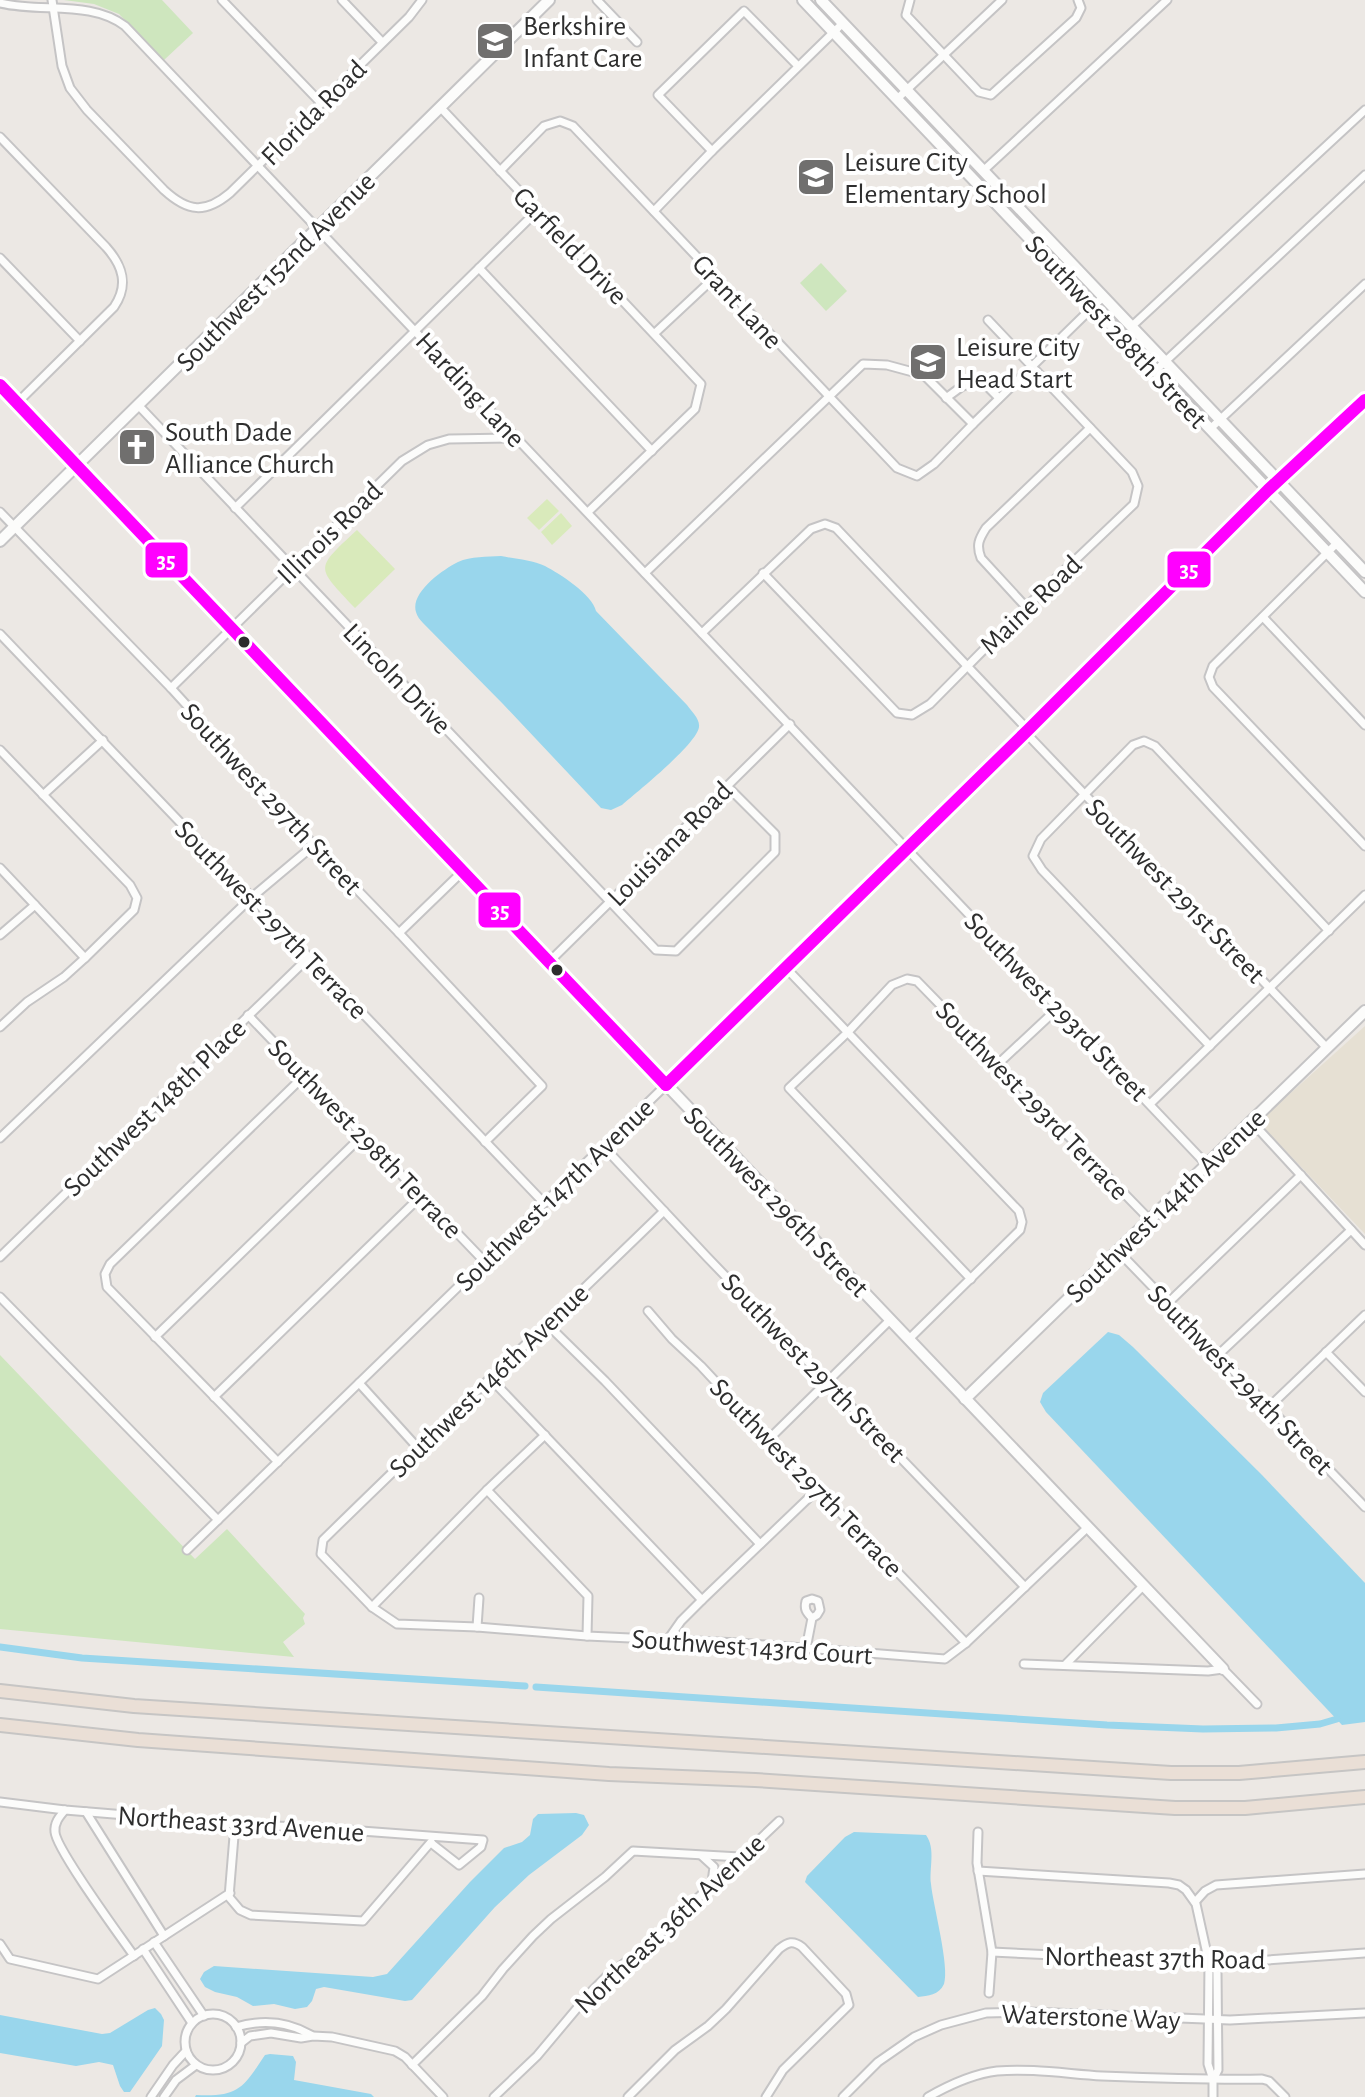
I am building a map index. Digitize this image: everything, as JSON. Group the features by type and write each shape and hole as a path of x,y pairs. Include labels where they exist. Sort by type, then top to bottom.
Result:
{"highway":[{"path":"0,1691 134,1706 1171,1773 1253,1772 1365,1762"},
{"path":"0,1725 138,1740 609,1774 755,1780 1175,1808 1245,1808 1365,1797"}],"street":[{"path":"222,0 321,103"},
{"path":"342,0 382,42"},
{"name":"Florida Road","path":"52,3 62,66 73,93 164,190 193,208 207,207 220,201 413,13 422,0"},
{"name":"Southwest 152nd Avenue","path":"0,541 549,0"},
{"path":"597,0 637,42"},
{"name":"Southwest 288th Street","path":"803,0 1365,592"},
{"name":"Southwest 288th Street","path":"821,0 1365,572"},
{"path":"910,0 906,15 979,92 991,95 1076,18 1081,8 1078,0"},
{"path":"897,99 1002,0"},
{"path":"983,171 1167,0"},
{"name":"Harding Lane","path":"0,3 15,6 52,3 98,11 118,20 906,848"},
{"path":"712,151 658,95 744,11 798,66"},
{"path":"654,211 843,23"},
{"name":"Garfield Drive","path":"440,107 701,384 695,409 652,451"},
{"path":"1131,327 1365,110"},
{"name":"Grant Lane","path":"500,171 544,126 560,121 573,126 905,473 917,476 934,464 973,424"},
{"path":"0,137 106,247 122,271 123,286 110,312 17,403"},
{"path":"1155,371 1365,175"},
{"path":"235,508 538,210"},
{"path":"0,258 80,341"},
{"path":"479,268 652,451 588,512"},
{"path":"655,333 715,277"},
{"path":"1210,429 1365,284"},
{"path":"645,573 863,364 887,365 924,375 973,424 1103,297"},
{"path":"988,320 1090,428 986,528 979,539 977,548 981,558 1026,607"},
{"path":"946,398 980,379 999,398"},
{"name":"Southwest 296th Street","path":"0,385 1223,1669"},
{"name":"Southwest 147th Avenue","path":"187,1550 666,1085 1268,490 1365,400"},
{"name":"Lincoln Drive","path":"139,406 656,950 676,951 775,852 775,834 727,786"},
{"name":"Maine Road","path":"763,573 897,713 912,715 930,704 1134,504 1138,486 1132,472 1090,428"},
{"name":"Illinois Road","path":"171,688 402,461 428,445 449,439 517,438"},
{"name":"Southwest 297th Street","path":"0,512 171,688 314,845 542,1086 485,1142"},
{"path":"702,633 811,529 825,524 836,528 1027,731"},
{"path":"1337,543 1213,666 1209,677 1213,687 1365,846"},
{"path":"1263,617 1365,725"},
{"name":"Southwest 297th Terrace","path":"0,634 544,1203"},
{"name":"Louisiana Road","path":"549,962 790,724"},
{"name":"Southwest 291st Street","path":"1027,731 1327,1048"},
{"path":"43,795 103,740"},
{"path":"1210,1046 1042,870 1033,856 1041,839 1133,745 1144,741 1155,746 1329,931"},
{"path":"0,750 135,892 137,902 134,910 85,958 0,1027"},
{"path":"0,1138 251,898 314,845"},
{"name":"Southwest 293rd Street","path":"906,848 1207,1165"},
{"path":"0,868 85,958"},
{"path":"399,933 462,872"},
{"path":"1150,1104 1365,895"},
{"path":"0,935 35,905"},
{"name":"Southwest 148th Place","path":"0,1257 309,957"},
{"path":"785,967 1019,1211 1022,1222 1020,1230 909,1339"},
{"name":"Southwest 293rd Terrace","path":"847,1033 892,985 907,979 917,981 1150,1220"},
{"path":"998,1064 1058,1008"},
{"name":"Southwest 144th Avenue","path":"965,1399 1365,1011"},
{"name":"Southwest 298th Terrace","path":"248,1015 484,1261"},
{"path":"847,1033 789,1088 971,1279"},
{"path":"278,1462 107,1287 105,1274 110,1264 305,1075"},
{"path":"1251,1121 1365,1245"},
{"path":"155,1337 363,1135"},
{"name":"Southwest 297th Street","path":"603,1146 1025,1587"},
{"path":"1168,1303 1301,1175"},
{"path":"214,1397 421,1196"},
{"name":"Southwest 146th Avenue","path":"321,1554 323,1540 664,1211"},
{"path":"1218,1355 1351,1230"},
{"name":"Southwest 294th Street","path":"1118,1251 1365,1507"},
{"path":"0,1297 218,1520"},
{"name":"Southwest 297th Terrace","path":"648,1311 966,1643"},
{"path":"1269,1407 1365,1315"},
{"path":"769,1439 890,1320"},
{"path":"547,1324 760,1544"},
{"path":"1326,1352 1365,1392"},
{"path":"491,1379 702,1600"},
{"path":"359,1383 417,1447"},
{"path":"372,1607 545,1435"},
{"path":"667,1641 681,1621 818,1489"},
{"path":"487,1490 588,1596 587,1636"},
{"name":"Southwest 143rd Court","path":"321,1554 372,1607 397,1624 739,1643 945,1659 966,1643 1087,1528"},
{"path":"1065,1665 1143,1586"},
{"path":"477,1627 479,1598"},
{"path":"806,1649 812,1618"},
{"path":"1024,1664 1223,1669 1257,1704"},
{"name":"Northeast 33rd Avenue","path":"0,1802 86,1812 321,1828 431,1840 483,1840 481,1847 459,1865 431,1840"},
{"path":"65,1810 54,1828 55,1836 134,1956"},
{"path":"86,1812 164,1936"},
{"name":"Northeast 36th Avenue","path":"494,2097 537,2056 578,2004 644,1949 779,1821"},
{"path":"235,1824 230,1895 240,1910 251,1915 363,1921 431,1840"},
{"path":"978,1832 978,1871 992,1952 989,1993"},
{"path":"412,2065 482,1996 533,1936 633,1851 740,1857"},
{"path":"700,1855 714,1867 710,1886"},
{"path":"978,1871 1169,1883 1186,1890 1195,1902 1209,1963 1208,2069 1213,2080 1213,2097"},
{"path":"1195,1902 1216,1885 1365,1874"},
{"path":"0,1944 10,1959 98,1979 230,1895"},
{"path":"154,1942 204,2016"},
{"path":"628,2097 675,2050 726,2009 779,1949 788,1942 795,1942 846,1994 849,2005 783,2070 766,2097"},
{"path":"143,1949 192,2023"},
{"name":"Northeast 37th Road","path":"992,1952 1209,1963 1365,1953"},
{"path":"1209,1963 1217,1971 1218,2070 1213,2080"},
{"name":"Waterstone Way","path":"843,2097 878,2062 914,2037 941,2025 986,2013 1207,2020 1285,2019 1365,2013"},
{"path":"241,2043 236,2027 229,2019 219,2015 204,2016 192,2023 186,2034 186,2051 196,2065 208,2070 226,2067 235,2060 241,2043 258,2033 301,2038 332,2037 395,2051 443,2097"},
{"path":"236,2027 274,2023 293,2026 313,2036"},
{"path":"151,2097 186,2051"},
{"path":"164,2097 171,2084 196,2065"},
{"path":"928,2097 954,2083 997,2071 1269,2081 1285,2097"}],"shaded area":[{"path":"1365,1026 1365,1234 1265,1126 1150,1220"}],"green space":[{"path":"64,0 162,0 193,33 164,60 119,14 94,4"},
{"path":"821,263 847,291 826,311 800,283"},
{"path":"547,499 559,511 539,530 527,518"},
{"path":"561,513 572,526 552,545 541,532"},
{"path":"357,530 395,569 355,608 333,584 325,568 333,553"},
{"path":"0,1355 195,1559 227,1529 305,1614 305,1624 283,1642 294,1657 0,1629"}],"water":[{"path":"501,556 540,564 575,585 697,718 699,727 688,745 622,805 611,810 601,808 417,615 415,605 422,590 444,571 468,559"},
{"path":"1108,1332 1119,1335 1133,1347 1365,1583 1365,1722 1342,1725 1046,1412 1040,1402 1043,1393"},
{"path":"538,1814 584,1815 589,1825 582,1835 529,1875 495,1907 412,2000 324,1987 316,1989 307,2007 253,2006 237,1997 205,1987 200,1979 204,1972 214,1966 373,1977 387,1974 504,1848 522,1842 530,1835 533,1819"},
{"path":"854,1832 926,1835 929,1840 931,1884 945,1964 944,1984 936,1993 918,1997 805,1882 807,1876 845,1837"},
{"path":"155,2008 164,2020 162,2046 130,2092 124,2092 120,2086 113,2065 99,2062 76,2066 0,2053 0,2015 102,2034 110,2033"},
{"path":"265,2055 293,2056 296,2062 294,2080 374,2097 195,2097 222,2094 238,2088"}],"waterway":[{"path":"0,1647 82,1658 525,1686"},
{"path":"536,1687 1203,1729 1276,1728 1320,1724 1337,1719"}],"transit line":[{"name":"35","path":"0,385 666,1085"},
{"name":"35","path":"666,1085 1268,490 1365,400"}],"place":[{"name":"Berkshire Infant Care","path":"495,41"},
{"name":"Leisure City Elementary School","path":"816,177"},
{"name":"Leisure City Head Start","path":"928,362"},
{"name":"South Dade Alliance Church","path":"137,447"}]}
